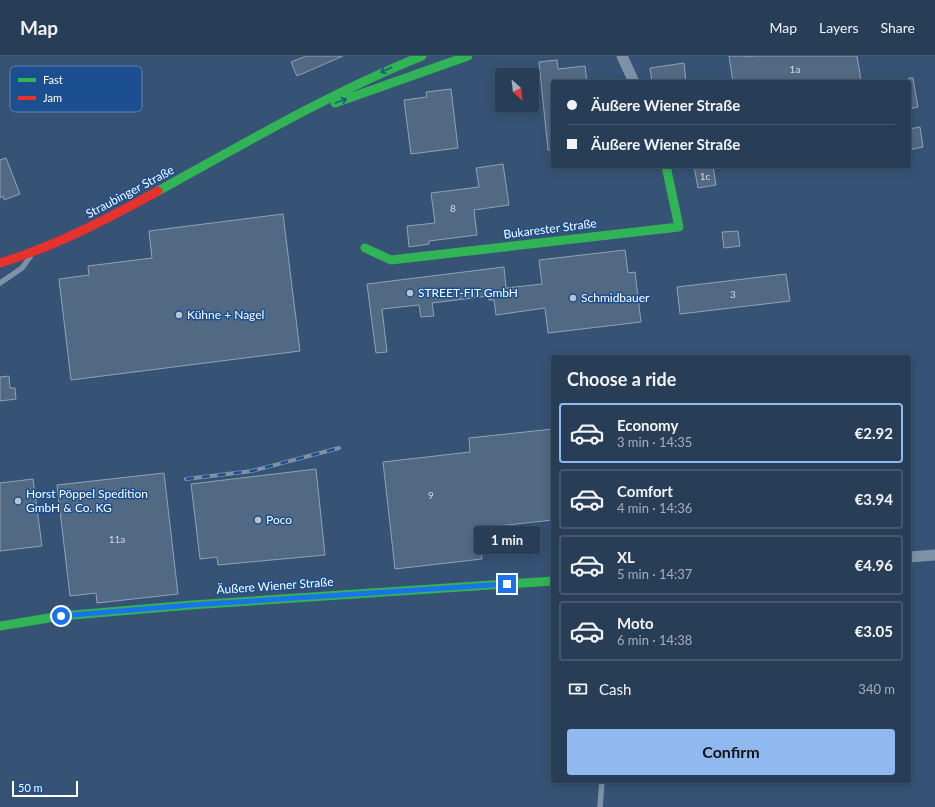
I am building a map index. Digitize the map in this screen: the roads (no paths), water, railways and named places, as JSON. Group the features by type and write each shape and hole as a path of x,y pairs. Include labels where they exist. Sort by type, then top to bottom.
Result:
{"street":[{"name":"Straubinger Straße","path":"0,263 31,253 78,232 135,204 266,131 353,85 422,56"},
{"name":"Straubinger Straße","path":"266,131 336,103 468,56"},
{"path":"622,56 633,80"},
{"name":"Bukarester Straße","path":"365,248 391,260 679,227 666,168"},
{"path":"911,558 935,555"},
{"name":"Äußere Wiener Straße","path":"0,626 61,616 183,606 551,581"}],"lane":[{"path":"0,283 22,268 31,253"},
{"path":"600,807 602,783"}],"railway":[{"path":"186,479 252,471 339,448"}],"place":[{"name":"STREET-FIT GmbH","path":"410,293"},
{"name":"Schmidbauer","path":"573,298"},
{"name":"Kühne + Nagel","path":"179,315"},
{"name":"Horst Pöppel Spedition GmbH & Co. KG","path":"18,501"},
{"name":"Poco","path":"258,520"}]}
